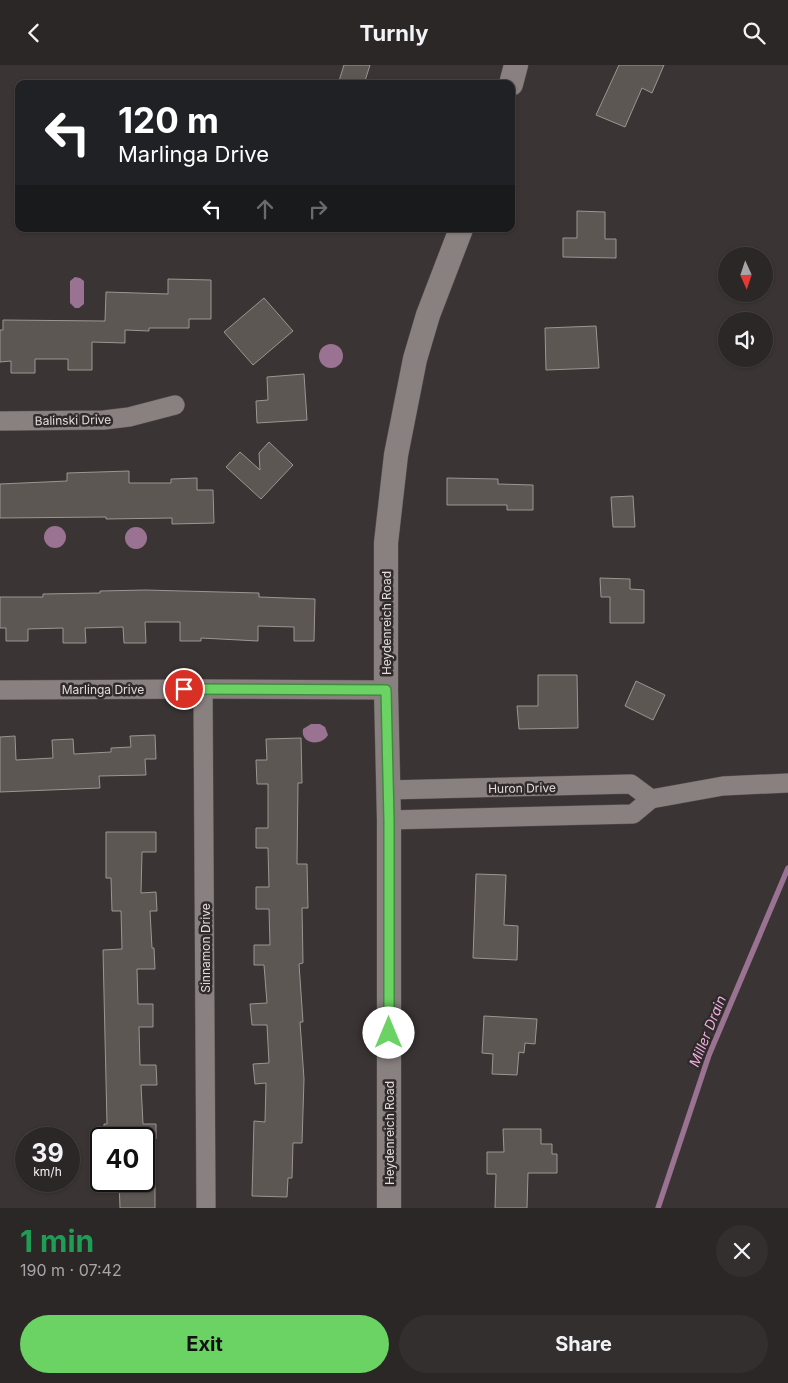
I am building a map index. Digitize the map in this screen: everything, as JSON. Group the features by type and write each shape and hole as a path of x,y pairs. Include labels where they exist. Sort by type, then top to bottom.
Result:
{"street":[{"path":"512,80 516,65"},
{"name":"Heydenreich Road","path":"389,1208 389,820 386,690 386,543 396,455 415,359 428,315 460,232"},
{"name":"Balinski Drive","path":"0,421 104,421 129,417 175,405"},
{"name":"Marlinga Drive","path":"0,689 386,690"},
{"name":"Sinnamon Drive","path":"203,689 206,1208"},
{"path":"389,820 633,814 651,799 723,786 788,783"},
{"name":"Huron Drive","path":"388,790 631,785 651,799"},
{"path":"559,787 560,816"}],"shaded area":[{"path":"75,277 84,281 84,304 79,308 75,308 70,303 70,281"},
{"path":"331,344 340,347 343,356 340,365 331,368 322,365 319,356 322,347"},
{"path":"55,526 63,529 66,537 63,545 55,548 47,545 44,537 47,529"},
{"path":"136,527 144,530 147,538 144,546 136,549 128,546 125,538 128,530"},
{"path":"311,724 320,724 325,727 328,735 325,739 312,742 305,738 303,729"}],"building":[{"path":"344,65 370,65 365,80 339,80"},
{"path":"619,65 664,65 652,93 642,88 625,127 596,115"},
{"path":"577,211 605,212 605,239 616,239 616,258 563,257 563,238 577,238"},
{"path":"168,279 211,280 211,319 189,319 189,328 149,328 149,331 125,330 125,343 92,342 92,370 68,370 68,359 35,359 35,373 11,373 11,361 0,362 0,330 3,330 3,320 105,321 106,292 168,294"},
{"path":"264,298 293,331 253,365 224,332"},
{"path":"596,326 599,368 546,370 545,328"},
{"path":"304,374 307,420 257,423 256,401 268,400 267,377"},
{"path":"269,442 293,465 261,499 226,467 240,452 260,470 259,453"},
{"path":"129,471 129,483 171,483 171,479 197,478 197,490 213,490 214,523 172,524 172,518 0,518 0,484 67,481 67,473"},
{"path":"447,478 498,479 498,484 533,485 533,510 507,510 507,505 447,505"},
{"path":"633,496 635,527 613,527 611,497"},
{"path":"600,578 630,579 630,589 644,590 644,623 610,623 610,597 601,597"},
{"path":"145,590 259,593 259,597 315,599 314,641 294,641 294,627 258,626 258,641 201,638 201,641 180,641 180,622 145,622 146,643 124,643 123,627 85,628 86,643 63,643 63,628 28,629 28,641 6,641 6,628 0,628 0,597 43,597 43,594"},
{"path":"538,675 577,675 578,728 519,729 517,706 538,706"},
{"path":"636,681 665,695 653,720 625,706"},
{"path":"155,735 156,759 145,759 146,775 99,776 100,788 0,792 0,737 15,736 16,760 53,758 52,740 73,739 74,754 111,752 111,748 131,747 130,736"},
{"path":"301,738 302,783 298,783 297,864 307,864 308,908 302,908 303,963 299,964 303,1022 300,1022 304,1079 302,1143 293,1143 292,1178 288,1178 287,1197 252,1196 254,1121 265,1122 266,1083 255,1084 253,1064 269,1063 267,1025 252,1025 250,1004 267,1003 264,965 254,965 254,945 270,945 269,909 256,909 256,887 269,887 268,848 256,848 256,828 268,828 268,784 257,784 256,760 267,760 266,739"},
{"path":"106,832 156,832 156,852 142,852 141,893 156,892 157,911 150,911 155,969 137,969 138,1004 153,1004 153,1027 139,1027 140,1065 156,1065 157,1085 141,1085 143,1124 156,1124 156,1139 155,1127 104,1127 104,1124 107,1124 103,950 122,949 121,911 112,911 111,878 106,878"},
{"path":"476,874 506,875 504,925 518,926 517,960 473,958"},
{"path":"484,1016 537,1019 535,1044 525,1043 524,1053 519,1052 517,1075 492,1074 493,1054 482,1053"},
{"path":"503,1129 541,1129 541,1144 552,1144 552,1154 557,1154 557,1173 528,1173 527,1208 495,1208 496,1174 487,1174 487,1152 504,1152"},
{"path":"119,1192 155,1192 155,1208 120,1208"}],"waterway":[{"name":"Miller Drain","path":"658,1208 709,1055 788,868"}],"route":[{"path":"184,689 386,690 389,820 389,1033"}]}
